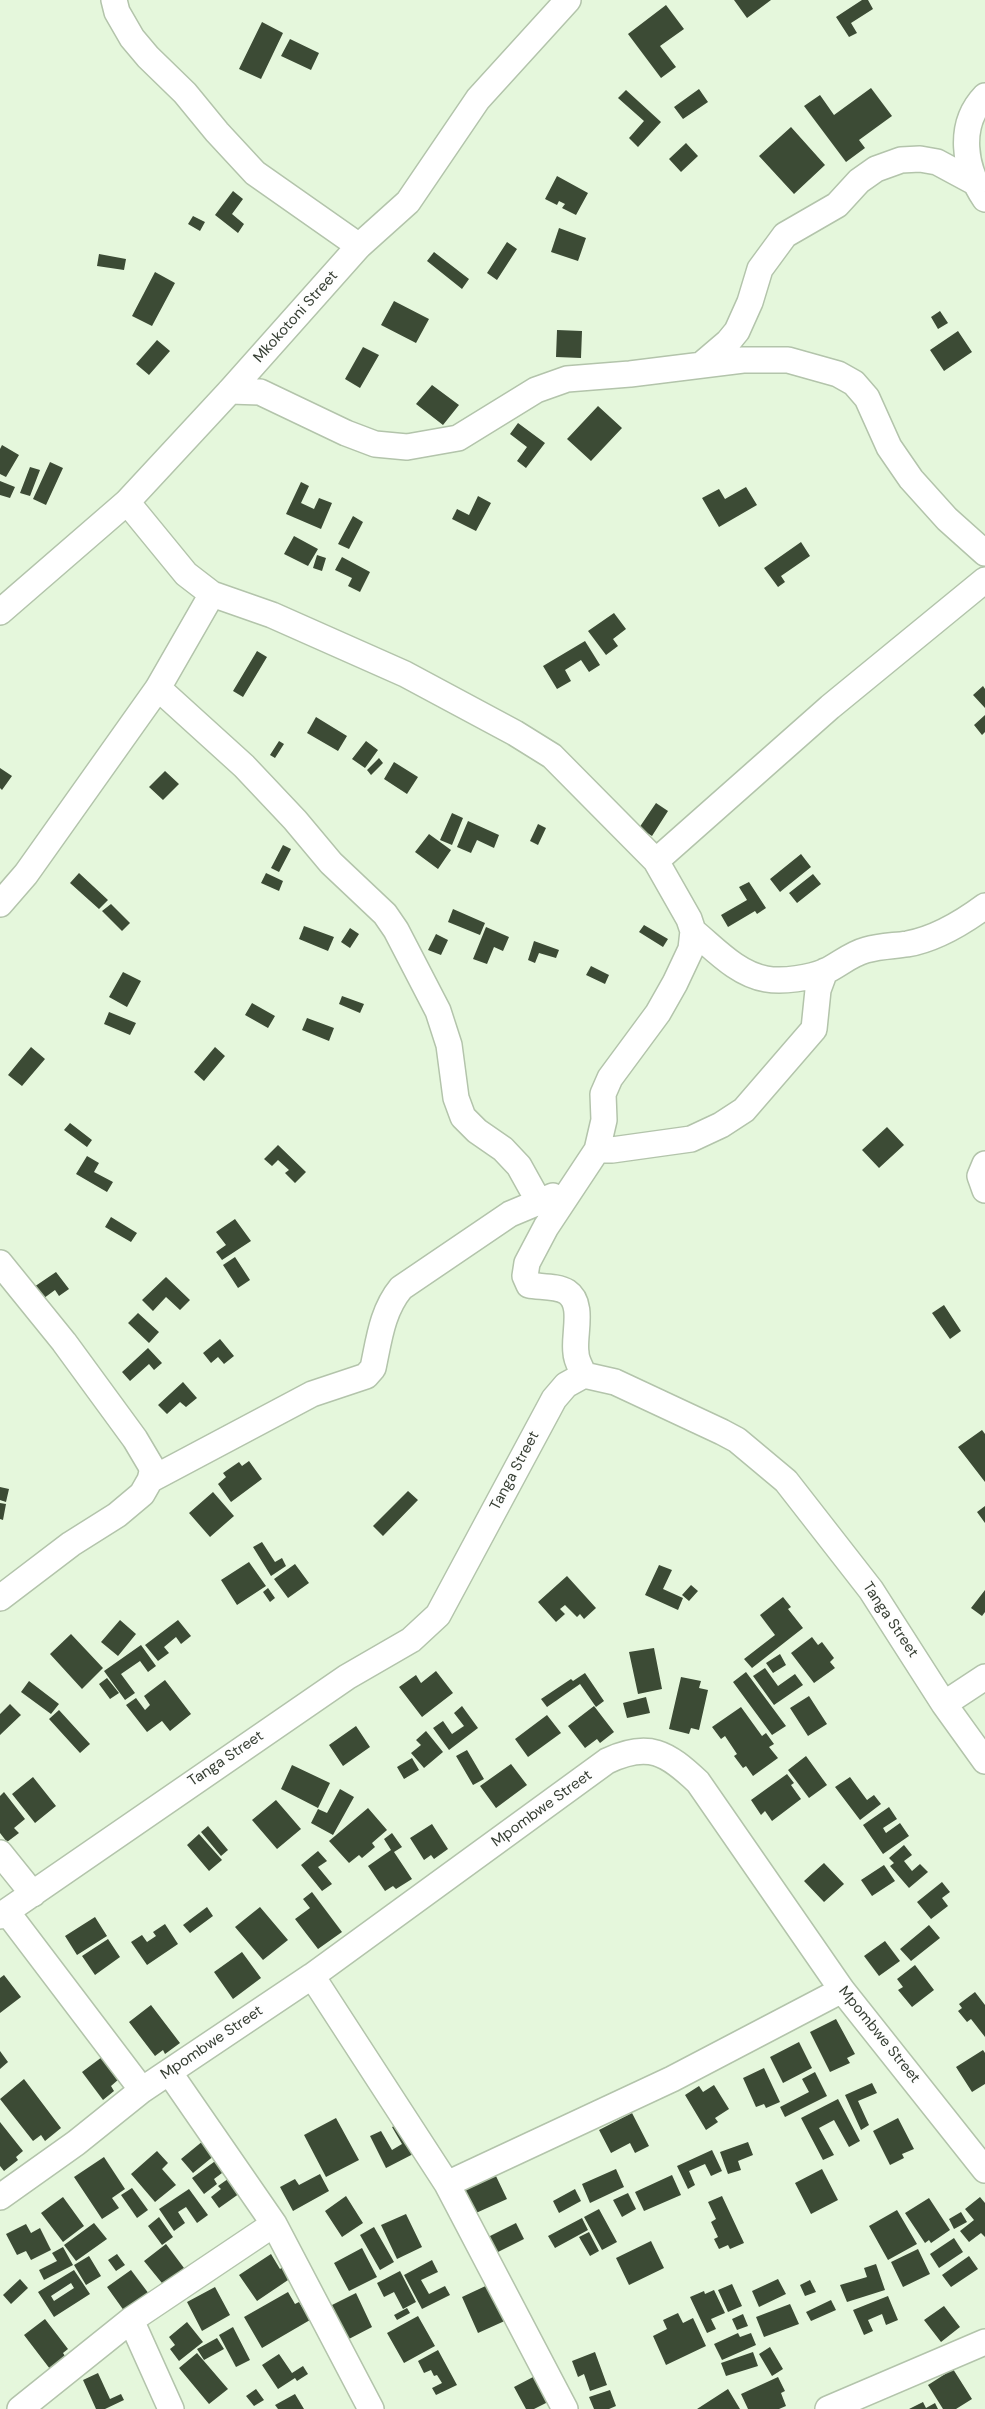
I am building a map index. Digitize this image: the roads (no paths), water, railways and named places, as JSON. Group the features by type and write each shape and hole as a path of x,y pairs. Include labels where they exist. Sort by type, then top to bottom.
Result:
{"street":[{"path":"114,0 117,12 132,38 186,92 217,132 255,173 359,246"},
{"name":"Mkokotoni Street","path":"0,612 127,502 230,391 359,246 408,202 478,99 568,0"},
{"path":"981,191 965,149 968,122 977,104 985,96"},
{"path":"701,365 728,342 737,331 750,302 760,269 785,235 837,205 859,181 876,169 901,160 920,159 937,162 981,191"},
{"path":"230,391 260,392 346,433 375,444 407,447 458,438 536,390 567,379 743,360 788,360 838,374 854,383 867,398 889,448 911,478 947,519 985,553"},
{"path":"127,502 186,574 212,594 272,615 404,674 515,733 552,756 656,861 689,919 693,931 691,949 675,983 658,1013 610,1078 604,1094 604,1120 597,1150 546,1227 527,1263 525,1276 528,1285 568,1292 574,1301 577,1322 576,1356 584,1375"},
{"path":"656,861 830,707 985,580"},
{"path":"0,904 26,874 158,688 212,594"},
{"path":"158,688 244,766 296,820 331,863 357,890 385,914 396,930 438,1011 449,1045 456,1098 463,1117 476,1131 503,1149 518,1166 539,1202"},
{"path":"693,931 736,966 759,977 782,980 825,971 845,958 864,950 884,945 908,944 938,935 985,906"},
{"path":"597,1150 612,1150 691,1139 721,1125 744,1110 814,1029 818,990 825,971"},
{"path":"985,1164 980,1176 985,1190"},
{"path":"150,1480 312,1394 370,1373 386,1310 401,1288 510,1214 574,1186"},
{"path":"0,1262 64,1342 135,1439 151,1466 150,1480 142,1494 117,1515 71,1544 26,1576 0,1598"},
{"name":"Tanga Street","path":"4,1914 331,1688 410,1640 438,1615 554,1399 566,1386 584,1375 615,1382 722,1432 737,1440 786,1482 871,1590 944,1704 985,1761"},
{"path":"944,1704 985,1677"},
{"name":"Mpombwe Street","path":"0,2197 76,2143 142,2090 312,1976 607,1761 627,1752 648,1751 673,1759 698,1782 842,1990 985,2170"},
{"path":"0,1853 33,1894"},
{"path":"4,1914 142,2090"},
{"path":"312,1976 447,2184 565,2409"},
{"path":"447,2184 672,2079 842,1990"},
{"path":"169,2072 274,2224 371,2409"},
{"path":"20,2409 131,2320 274,2224"},
{"path":"131,2320 171,2409"},
{"path":"828,2409 985,2342"}]}
